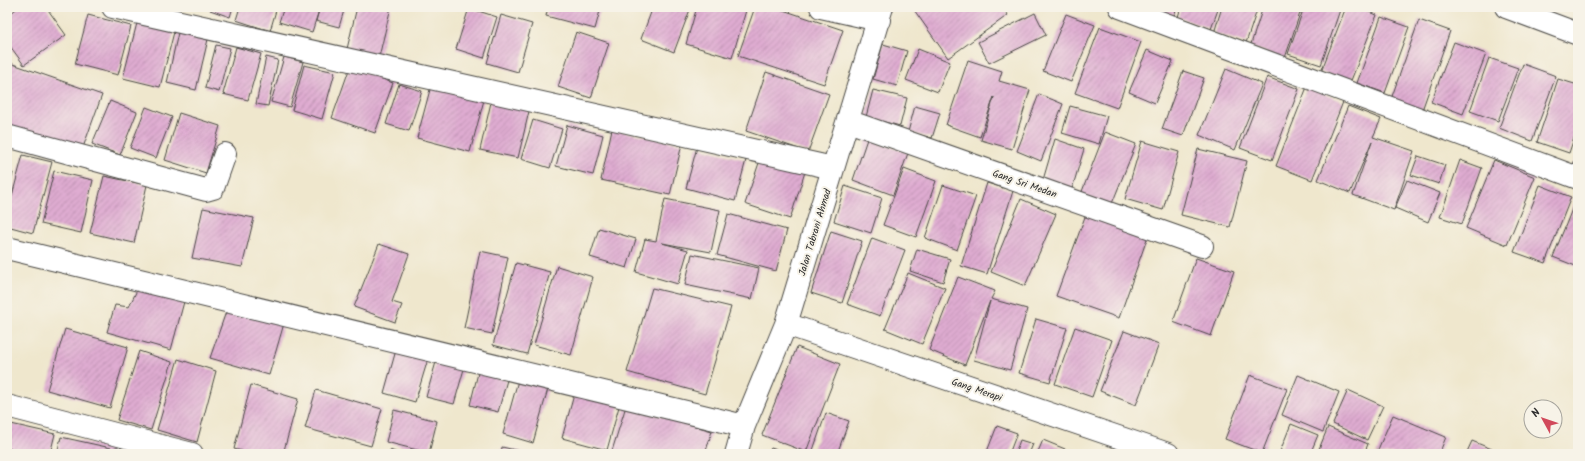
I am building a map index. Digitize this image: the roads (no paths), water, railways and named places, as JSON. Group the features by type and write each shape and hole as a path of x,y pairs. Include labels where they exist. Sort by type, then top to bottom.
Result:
{"street":[{"path":"113,7 834,168"},
{"path":"821,7 880,13"},
{"path":"1120,7 1578,178"},
{"path":"1506,7 1578,34"},
{"name":"Jalan Tabrani Ahmad","path":"736,454 744,426 786,324 880,13"},
{"name":"Gang Sri Medan","path":"848,121 1202,246"},
{"path":"7,136 206,190 212,188 225,154"},
{"path":"7,248 744,426"},
{"name":"Gang Merapi","path":"786,324 1168,454"},
{"path":"7,406 192,454"}]}
